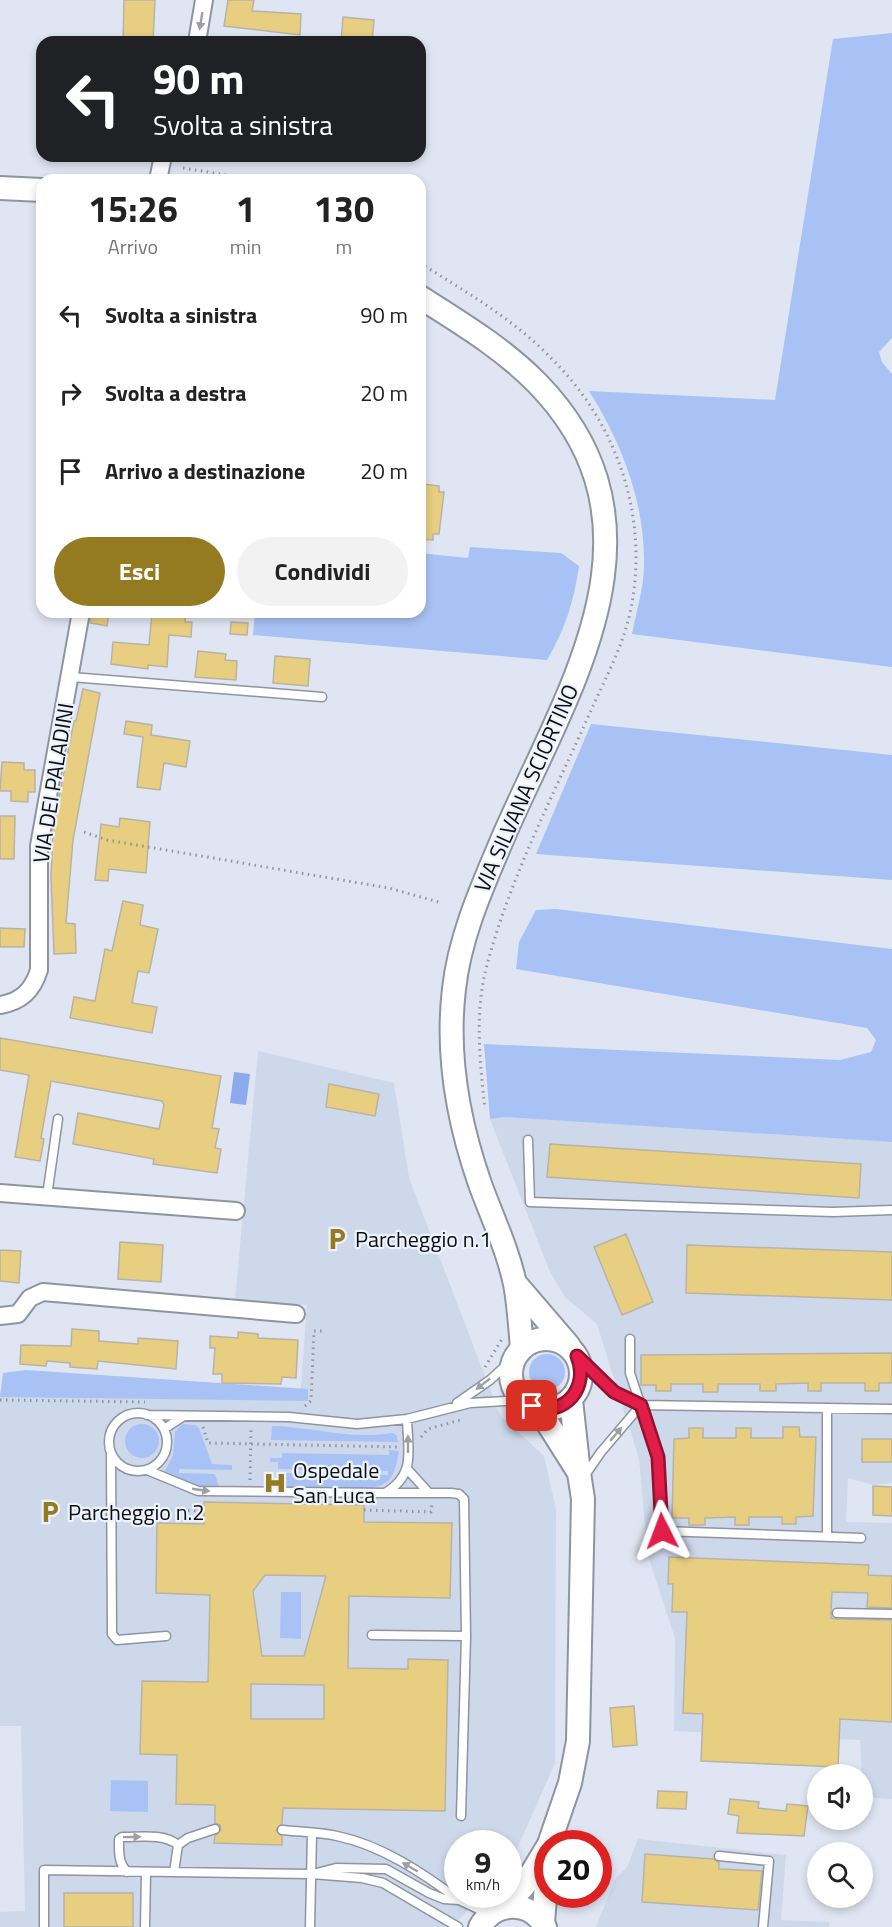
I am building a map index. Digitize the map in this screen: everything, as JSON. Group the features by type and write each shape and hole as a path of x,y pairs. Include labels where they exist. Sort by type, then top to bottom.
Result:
{"street":[{"path":"197,36 204,0"},
{"path":"0,188 36,190"},
{"name":"VIA SILVANA SCIORTINO","path":"426,301 502,352 539,385 553,401 570,424 590,465 604,524 605,570 595,623 580,668 474,907 454,984 451,1044 460,1114 477,1173 515,1283 518,1353"},
{"name":"VIA DEI PALADINI","path":"0,1005 16,1001 26,994 34,984 39,970 39,846 80,618"},
{"path":"0,1193 236,1211"},
{"path":"515,1283 574,1352 581,1379 571,1400 580,1477 579,1730 570,1784 554,1830"},
{"path":"0,1316 18,1314 30,1298 43,1292 296,1314"},
{"path":"574,1352 560,1341 546,1338 537,1340 518,1353 512,1380 530,1410 580,1477"},
{"path":"530,1410 551,1409 571,1400"},
{"path":"492,1916 524,1886 534,1869"},
{"path":"544,1925 545,1908"},
{"path":"492,1916 528,1910 544,1925"}],"lane":[{"path":"71,677 322,697"},
{"path":"47,1196 58,1119"},
{"path":"528,1140 530,1202 833,1212 892,1210"},
{"path":"630,1339 630,1373 658,1457 662,1531 861,1538"},
{"path":"574,1352 614,1392 641,1405 892,1409"},
{"path":"448,1407 471,1394 518,1353"},
{"path":"166,1636 117,1640 112,1634 113,1490 109,1439 114,1425 125,1416 147,1414 289,1417 341,1425 407,1419 448,1407 497,1399 530,1410"},
{"path":"580,1477 641,1405"},
{"path":"827,1408 827,1536"},
{"path":"147,1414 164,1429 166,1450 159,1462 147,1470"},
{"path":"164,1429 184,1416"},
{"path":"385,1493 401,1482 408,1470 407,1419"},
{"path":"111,1453 125,1468 147,1470 198,1491 428,1492 459,1494 464,1499 466,1636 461,1816"},
{"path":"113,1490 120,1473 125,1468"},
{"path":"408,1470 428,1492"},
{"path":"837,1613 892,1614"},
{"path":"372,1635 466,1636"},
{"path":"174,1872 178,1845 188,1838 215,1829"},
{"path":"282,1830 336,1836 380,1851 444,1888"},
{"path":"310,1927 312,1833"},
{"path":"127,1872 121,1865 119,1854 119,1839 122,1837 162,1837 171,1839 178,1845"},
{"path":"719,1856 769,1861 763,1927"},
{"path":"312,1874 336,1868 386,1869 444,1899"},
{"path":"44,1927 44,1870 312,1874 383,1883 458,1927"},
{"path":"145,1927 146,1872"},
{"path":"476,1908 492,1916"}],"path":[{"path":"183,168 220,174"},
{"path":"426,267 513,325 568,375 593,406 610,436 628,489 633,519 634,587 623,638 523,865 495,938 484,976 480,1036 485,1109"},
{"path":"84,832 107,840 389,888 442,903"},
{"path":"296,1405 307,1406 311,1401 314,1331 324,1331"},
{"path":"0,1400 148,1402"},
{"path":"501,1410 530,1410"},
{"path":"421,1440 424,1431 428,1429 471,1416"},
{"path":"202,1425 208,1443 400,1447"},
{"path":"250,1425 250,1492"},
{"path":"364,1510 431,1512 432,1502"},
{"path":"90,1509 204,1511"}],"shaded area":[{"path":"892,33 892,338 879,352 882,362 892,374 892,667 632,634 644,574 643,542 636,496 612,431 589,391 775,400 833,39"},
{"path":"470,547 561,553 579,566 568,615 547,660 253,635 254,618 426,618 426,554 468,558"},
{"path":"591,724 892,755 892,880 536,854"},
{"path":"556,909 892,949 892,1142 504,1117 490,1119 484,1044 840,1060 871,1052 876,1040 867,1028 516,969 519,942 536,910"},
{"name":"Ospedale San Luca","path":"258,1051 394,1083 409,1178 500,1415 544,1456 556,1509 555,1763 522,1838 522,1830 444,1830 444,1908 470,1908 452,1927 0,1927 0,1912 25,1911 21,1726 0,1726 0,1391 300,1399 307,1305 235,1300"},
{"path":"234,1072 250,1074 246,1105 230,1103"},
{"path":"504,1117 892,1142 892,1483 873,1485 848,1478 846,1522 892,1523 892,1799 873,1798 873,1764 861,1764 860,1740 674,1731 675,1638 648,1556 639,1459 597,1324 565,1297 550,1272 490,1119"},
{"path":"547,1354 560,1359 565,1372 560,1385 547,1390 534,1385 529,1372 534,1359"},
{"path":"26,1370 308,1389 308,1401 0,1397 3,1373"},
{"path":"142,1424 154,1429 159,1441 154,1453 142,1458 130,1453 125,1441 130,1429"},
{"path":"182,1424 195,1425 199,1428 212,1464 232,1465 232,1470 179,1469 179,1473 215,1474 219,1487 198,1486 165,1471 173,1455 175,1432"},
{"path":"272,1426 362,1435 393,1433 397,1436 398,1442 271,1440"},
{"path":"389,1450 399,1451 393,1475 379,1486 367,1489 278,1488 278,1473 388,1475 388,1471 278,1469 278,1462 270,1462 270,1458 282,1458 282,1453 389,1455"},
{"path":"281,1592 301,1592 301,1639 280,1638"},
{"path":"111,1780 148,1781 148,1812 110,1811"},
{"path":"638,1839 786,1855 781,1920 830,1922 829,1927 596,1927 604,1908 612,1908 612,1887 615,1879 627,1867"}],"building":[{"path":"124,0 155,0 153,36 123,36"},
{"path":"228,0 254,0 252,11 301,14 300,35 224,26"},
{"path":"343,17 374,20 373,36 341,36"},
{"path":"426,484 439,486 439,492 444,492 439,534 433,534 433,540 426,539"},
{"path":"90,618 108,618 107,626 90,623"},
{"path":"151,618 185,618 185,622 192,622 191,637 169,635 167,667 148,665 148,669 111,664 113,642 149,645"},
{"path":"231,622 248,623 247,635 230,634"},
{"path":"198,651 226,654 225,660 237,661 236,680 195,677"},
{"path":"275,656 310,659 308,686 273,683"},
{"path":"83,689 100,693 73,840 66,923 75,924 76,953 54,954 51,878 53,828 74,721 76,721"},
{"path":"126,721 152,725 151,735 190,741 186,767 164,763 160,790 137,787 143,737 124,734"},
{"path":"2,762 24,763 24,770 35,770 35,792 28,792 28,802 11,801 11,791 0,791"},
{"path":"0,816 15,816 14,859 0,859"},
{"path":"120,818 150,822 146,873 109,869 108,881 95,880 101,824 119,827"},
{"path":"123,901 143,905 140,925 158,929 149,973 138,971 132,1003 157,1007 152,1033 70,1018 74,997 95,1001 105,949 112,951"},
{"path":"0,928 25,929 24,947 0,947"},
{"path":"0,1038 221,1076 212,1128 219,1129 215,1148 221,1149 217,1173 153,1164 154,1159 73,1144 78,1113 159,1129 164,1105 162,1101 51,1081 41,1138 44,1139 40,1161 15,1157 29,1075 0,1070"},
{"path":"329,1084 379,1094 375,1116 326,1107"},
{"path":"550,1144 861,1164 859,1198 547,1177"},
{"path":"626,1234 653,1302 622,1315 594,1247"},
{"path":"120,1242 163,1245 161,1282 118,1279"},
{"path":"687,1245 892,1252 892,1300 686,1293"},
{"path":"0,1250 21,1251 19,1283 0,1281"},
{"path":"72,1329 99,1331 99,1341 138,1344 138,1338 178,1341 176,1369 98,1361 97,1369 70,1367 70,1363 47,1361 46,1366 20,1364 21,1345 71,1346"},
{"path":"238,1332 258,1334 258,1338 298,1340 296,1378 282,1377 281,1384 222,1383 222,1374 213,1374 215,1348 210,1348 210,1336 238,1338"},
{"path":"892,1353 892,1383 879,1383 879,1391 865,1391 865,1383 821,1383 821,1391 808,1391 808,1383 776,1384 776,1391 760,1391 760,1384 718,1384 718,1392 703,1392 703,1384 671,1384 671,1391 656,1391 656,1385 641,1385 641,1355"},
{"path":"783,1427 799,1427 800,1437 816,1437 813,1516 796,1517 796,1524 782,1524 782,1517 749,1517 749,1525 735,1525 735,1517 705,1518 705,1525 689,1525 689,1518 672,1518 674,1439 689,1438 689,1428 703,1428 703,1438 736,1438 736,1428 751,1428 751,1438 783,1438"},
{"path":"862,1439 892,1439 892,1462 862,1462"},
{"path":"873,1486 892,1487 892,1516 873,1515"},
{"path":"204,1502 364,1505 364,1522 452,1523 450,1598 349,1596 348,1668 408,1669 408,1659 448,1660 445,1811 283,1808 282,1824 276,1830 282,1836 282,1845 214,1843 215,1836 221,1830 220,1825 215,1823 215,1805 176,1804 177,1755 140,1754 142,1681 208,1682 210,1595 156,1593 157,1523 204,1524","holes":["265,1575 326,1576 304,1656 262,1656 253,1591","251,1684 324,1685 324,1719 251,1719"]},
{"path":"669,1557 869,1565 868,1575 892,1576 892,1608 867,1607 868,1593 832,1592 831,1618 892,1620 892,1722 840,1719 838,1764 807,1766 701,1761 703,1714 683,1713 687,1612 672,1612 673,1584 668,1584"},
{"path":"634,1706 637,1745 613,1747 610,1708"},
{"path":"658,1791 687,1792 686,1809 657,1808"},
{"path":"730,1799 759,1802 758,1808 786,1811 787,1804 807,1806 804,1836 737,1833 739,1816 728,1814"},
{"path":"645,1854 713,1859 719,1862 719,1869 762,1871 758,1910 642,1902"},
{"path":"64,1893 133,1893 133,1927 64,1927"}],"place":[{"name":"Parcheggio n.1","path":"337,1239"},
{"name":"Ospedale San Luca","path":"275,1483"},
{"name":"Parcheggio n.2","path":"50,1512"}],"route":[{"path":"532,1406 551,1409 571,1400 582,1373 577,1356 593,1369 614,1392 641,1405 658,1457 662,1531"}]}
